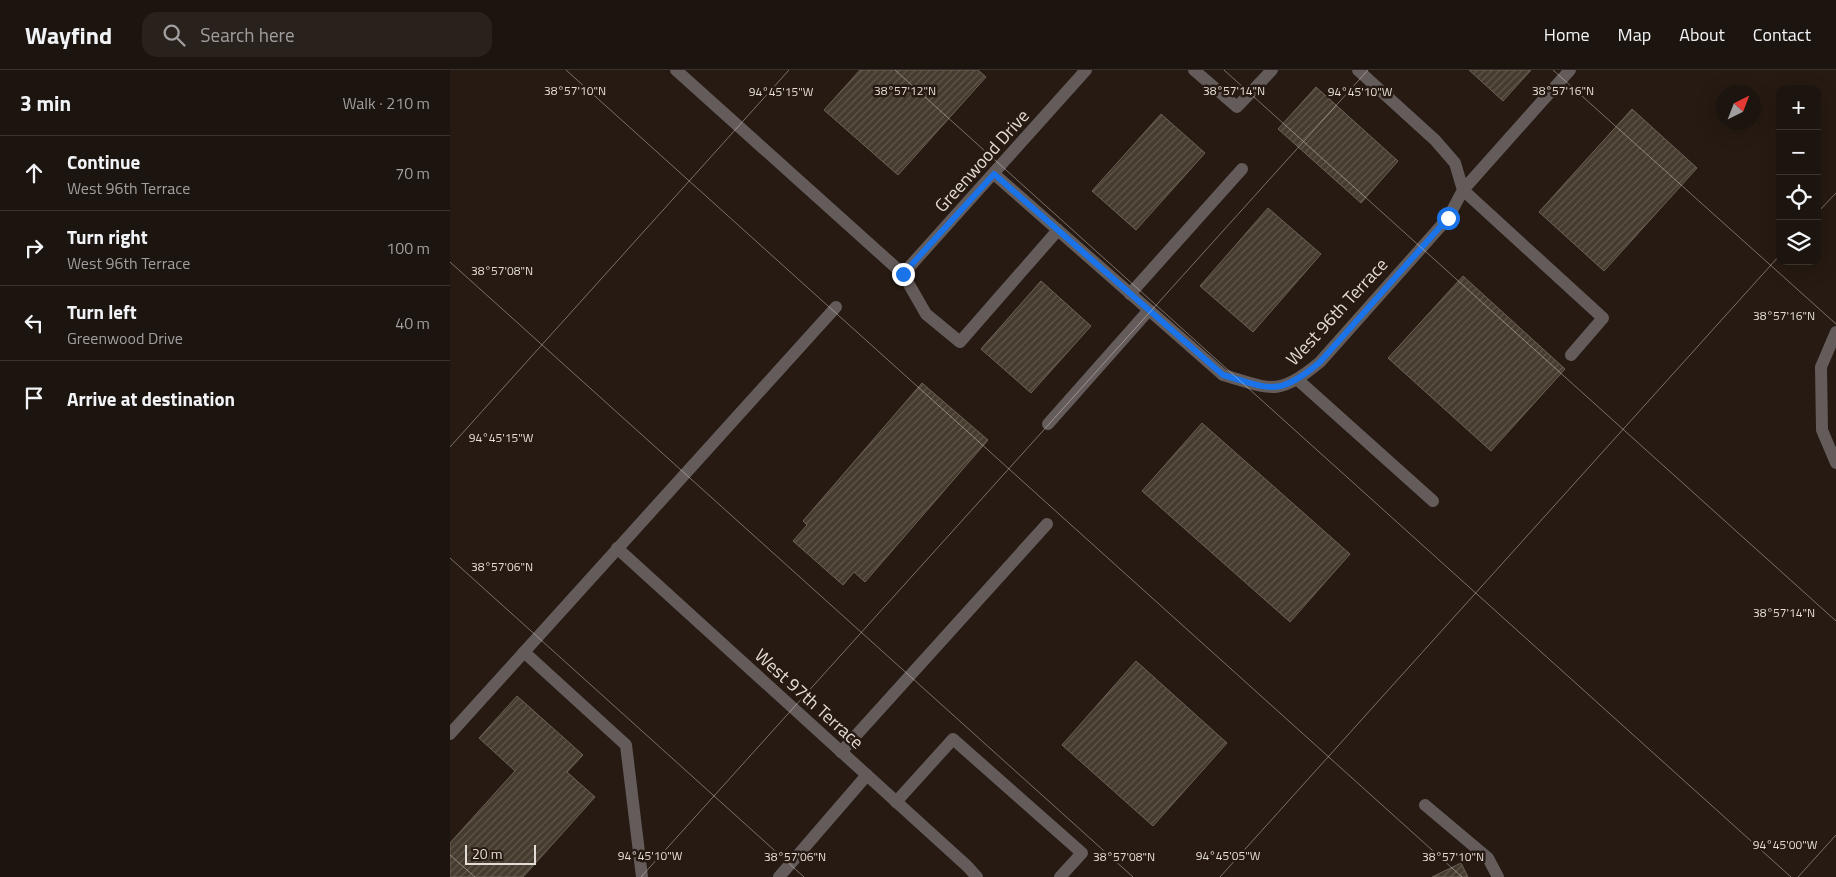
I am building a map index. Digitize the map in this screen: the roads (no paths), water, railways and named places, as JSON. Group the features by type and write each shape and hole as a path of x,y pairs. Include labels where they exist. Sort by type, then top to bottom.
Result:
{"street":[{"path":"676,70 903,274 926,314 960,342 1058,230"},
{"name":"Greenwood Drive","path":"903,274 1086,70"},
{"path":"1194,70 1237,108 1272,70"},
{"path":"1359,70 1435,140 1456,163 1463,190 1603,318 1571,355"},
{"name":"West 96th Terrace","path":"994,174 1223,375 1271,389 1298,380 1320,362 1448,218 1463,190 1570,70"},
{"path":"1130,294 1242,169"},
{"path":"450,734 836,307"},
{"path":"1048,424 1149,310"},
{"path":"1836,332 1821,367 1822,430 1836,463"},
{"path":"1298,380 1433,501"},
{"path":"841,752 1047,524"},
{"name":"West 97th Terrace","path":"617,548 977,877"},
{"path":"524,652 626,745 642,877"},
{"path":"896,802 953,739 1082,853 1060,877"},
{"path":"779,877 867,775"},
{"path":"1425,805 1488,858 1498,877"}]}
